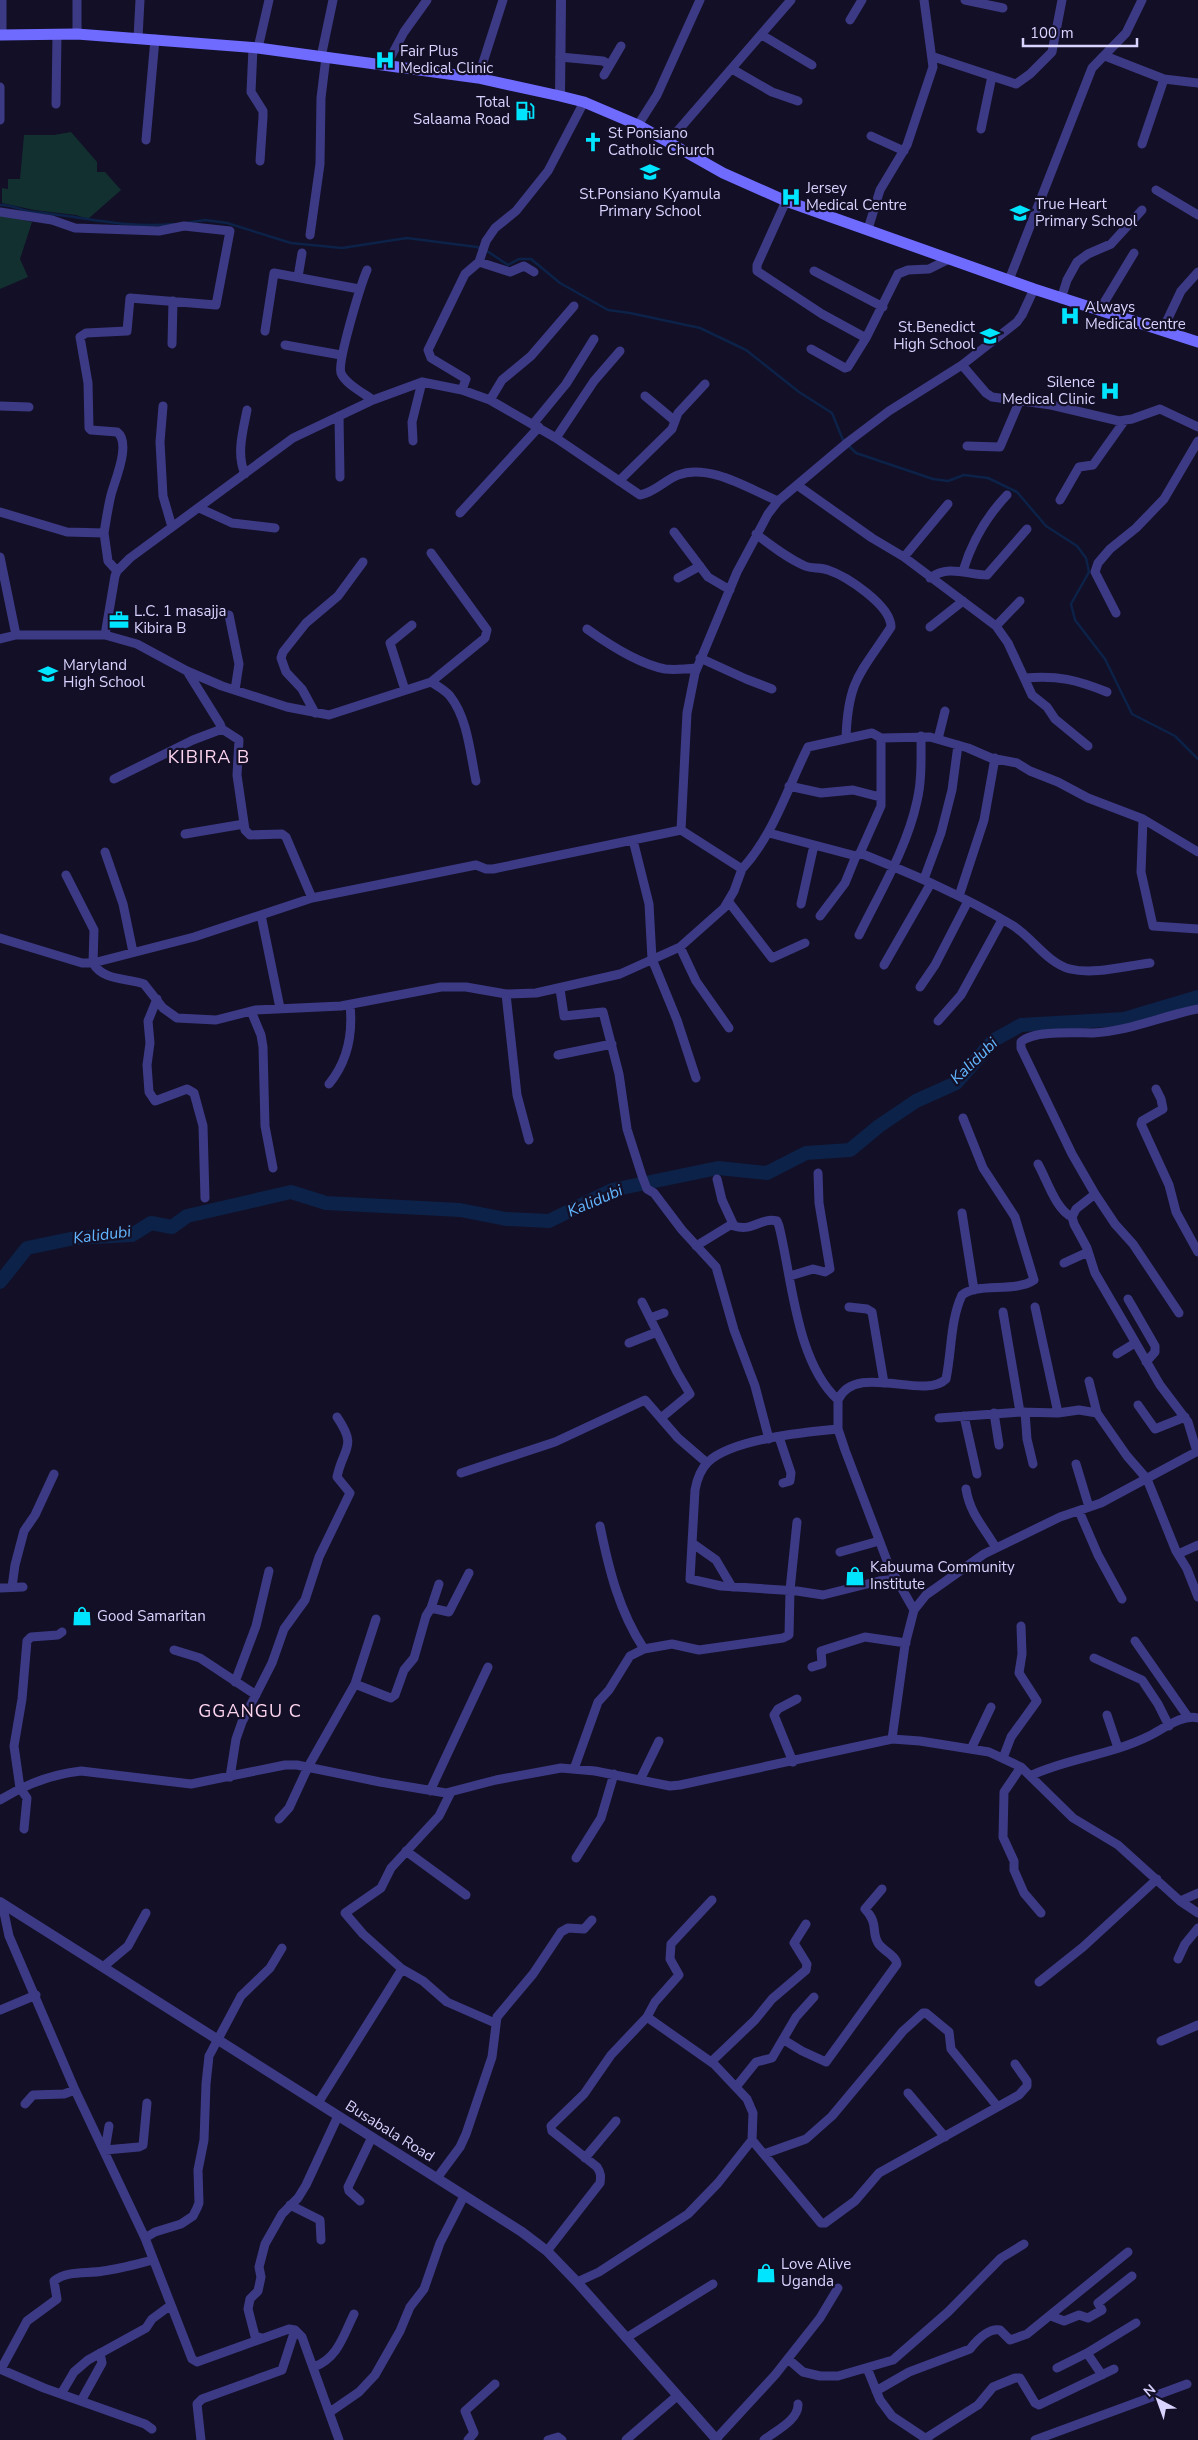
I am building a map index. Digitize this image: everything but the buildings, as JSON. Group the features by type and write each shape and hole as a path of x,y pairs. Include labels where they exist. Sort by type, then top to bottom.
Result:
{"main road":[{"path":"1,35 77,34 256,48 387,64 478,78 584,102 638,126 723,173 786,201 1034,290 1198,342"}],"street":[{"path":"1,35 2,0"},
{"path":"77,0 77,34"},
{"path":"138,38 140,0"},
{"path":"260,161 263,111 251,92 256,48 269,0"},
{"path":"310,235 320,164 323,57 333,0"},
{"path":"387,64 404,32 427,0"},
{"path":"478,78 504,0"},
{"path":"560,96 561,0"},
{"path":"638,126 657,95 700,0"},
{"path":"668,142 791,0"},
{"path":"850,20 862,0"},
{"path":"868,229 880,190 904,151 933,66 934,57 924,0"},
{"path":"966,0 1003,8"},
{"path":"934,57 1016,84 1051,54 1062,0"},
{"path":"1009,280 1092,68 1126,33 1142,0"},
{"path":"56,104 57,34"},
{"path":"762,35 812,65"},
{"path":"146,140 155,39"},
{"path":"604,75 622,46"},
{"path":"1105,56 1164,78 1198,84"},
{"path":"560,58 603,61 610,65"},
{"path":"732,69 772,92 798,102"},
{"path":"981,129 992,76"},
{"path":"1142,144 1164,78"},
{"path":"0,87 0,120"},
{"path":"462,390 466,379 431,358 428,350 465,274 479,262 483,249 495,228 516,211 548,171 584,102"},
{"path":"871,136 904,151"},
{"path":"1156,190 1198,215"},
{"path":"786,201 757,265 757,272 822,314 866,338"},
{"path":"1061,298 1067,280 1077,262 1088,254 1111,244 1142,210"},
{"path":"0,212 52,220 75,228 159,231 184,226 230,230 216,305 130,298 127,331 86,333 80,337 88,383 89,428 91,430 118,432 121,437 122,464 111,493 104,533 108,561 117,571"},
{"path":"298,277 302,253"},
{"path":"1099,311 1134,253"},
{"path":"811,349 845,368 850,366 883,307 898,274 908,270 929,269 949,258"},
{"path":"479,262 510,272 524,266 534,272"},
{"path":"367,270 359,289 357,306 341,355 341,371 343,376 374,400"},
{"path":"814,271 883,307"},
{"path":"1162,331 1181,291 1198,272"},
{"path":"265,331 274,273 359,289"},
{"path":"681,830 685,788 684,744 687,714 697,668 756,534 778,500 889,411 962,365 1020,319 1034,290"},
{"path":"172,344 173,301"},
{"path":"490,400 502,380 531,356 574,306"},
{"path":"460,513 536,425 566,384 594,339"},
{"path":"285,344 341,355"},
{"path":"556,438 594,382 620,351"},
{"path":"962,365 988,395 1051,405 1113,420 1125,420 1160,409 1198,428"},
{"path":"412,441 412,422 422,382"},
{"path":"105,636 117,571 130,558 293,438 374,400 422,382 462,390 490,400 536,425 640,495 680,474 700,472 724,478 778,500"},
{"path":"619,481 672,429 678,413 705,384"},
{"path":"645,396 675,421"},
{"path":"967,446 1000,447 1020,400"},
{"path":"0,406 29,407"},
{"path":"163,406 160,442 163,496 172,527"},
{"path":"245,474 240,464 242,439 248,410"},
{"path":"339,416 340,477"},
{"path":"1060,500 1079,467 1093,465 1125,420"},
{"path":"1116,613 1095,572 1098,563 1110,549 1136,528 1164,499 1198,441"},
{"path":"797,485 872,538 904,557 996,626 1008,643 1026,678 1032,695 1047,707 1055,719 1088,746"},
{"path":"963,571 974,540 987,518 1007,495"},
{"path":"904,557 948,504"},
{"path":"199,508 226,521 275,528"},
{"path":"0,512 67,532 104,533"},
{"path":"930,578 942,571 963,571 984,575 992,572 1027,529"},
{"path":"674,532 714,582 730,590"},
{"path":"756,534 803,565 825,569 845,579 881,606 891,621 891,627 862,668 852,690 846,738"},
{"path":"0,639 16,635 105,636 153,652 187,671 235,690 287,707 329,715 431,682 483,641 487,633 431,553"},
{"path":"0,557 16,635"},
{"path":"315,713 302,689 286,672 282,658 283,652 306,623 338,596 362,562"},
{"path":"678,578 700,566"},
{"path":"996,626 1020,601"},
{"path":"930,627 962,602"},
{"path":"229,616 239,664 235,690"},
{"path":"405,690 390,643 412,625"},
{"path":"587,629 611,646 665,669 697,668"},
{"path":"700,658 746,680 772,689"},
{"path":"187,671 218,719 222,729 239,740 237,775 245,830 250,835 282,834 286,837 312,898"},
{"path":"1026,678 1049,676 1074,679 1107,692"},
{"path":"431,682 448,694 465,726 476,781"},
{"path":"938,739 945,711"},
{"path":"114,779 193,740 222,729"},
{"path":"66,875 94,930 93,963 101,972 111,977 144,984 163,1008 177,1018 216,1020 251,1011 350,1005 407,992 455,986 506,994 536,993 620,974 680,947 728,901 742,869 756,854 769,833 809,745 846,738 872,734 881,738 921,736 938,739 995,758 1017,763 1088,798 1143,819 1198,852"},
{"path":"860,936 893,866 917,802 920,782 921,736"},
{"path":"820,916 845,883 881,806 881,738"},
{"path":"884,965 928,881 952,790 958,745"},
{"path":"959,896 984,820 995,758"},
{"path":"789,786 821,793 853,790 880,797"},
{"path":"1143,819 1141,872 1153,926 1198,929"},
{"path":"185,834 244,824"},
{"path":"0,938 82,963 93,963 194,937 312,898 427,873 476,865 486,869 494,869 681,830 742,869"},
{"path":"769,833 814,846 858,854 928,881 1002,920 1068,968 1093,970 1150,962"},
{"path":"633,840 649,904 652,959 677,1020 696,1078"},
{"path":"801,904 814,846"},
{"path":"105,852 123,904 133,952"},
{"path":"728,901 772,958 806,943"},
{"path":"920,986 935,966 968,901"},
{"path":"261,915 280,1008"},
{"path":"938,1021 961,995 1002,920"},
{"path":"680,947 696,981 729,1028"},
{"path":"560,989 563,1016 601,1011 612,1044 619,1074 627,1130 647,1189 654,1193 718,1272 734,1330 755,1386 769,1439"},
{"path":"506,994 517,1095 529,1140"},
{"path":"157,999 148,1021 150,1043 147,1065 149,1092 155,1101 187,1089 194,1093 202,1126 205,1198"},
{"path":"329,1084 343,1062 351,1037 350,1005"},
{"path":"1179,1313 1133,1244 1115,1224 1095,1194 1046,1102 1021,1048 1021,1042 1032,1036 1106,1032 1135,1027 1198,1009"},
{"path":"251,1011 264,1047 265,1126 273,1168"},
{"path":"558,1055 612,1044"},
{"path":"1156,1089 1162,1099 1163,1109 1142,1121 1141,1124 1169,1185 1176,1212 1198,1252"},
{"path":"914,1610 879,1542 838,1429 838,1400 844,1388 856,1383 928,1385 943,1382 946,1379 951,1352 952,1320 962,1295 974,1290 1007,1288 1032,1282 1034,1277 1015,1217 983,1168 963,1118"},
{"path":"892,1739 906,1642 914,1610 926,1595 966,1566 996,1548 1060,1517 1089,1507 1197,1452 1185,1417 1165,1392 1146,1362 1095,1273 1088,1252 1072,1217 1058,1205 1038,1164"},
{"path":"790,1276 813,1268 825,1272 830,1269 819,1202 818,1173"},
{"path":"717,1179 722,1200 732,1224"},
{"path":"1072,1217 1076,1209 1095,1194"},
{"path":"962,1213 974,1290"},
{"path":"696,1246 732,1224 748,1229 771,1220 776,1221 804,1341 825,1386 838,1400"},
{"path":"1064,1263 1088,1252"},
{"path":"1128,1299 1155,1346 1155,1352 1146,1362"},
{"path":"642,1302 690,1394 689,1397 661,1418"},
{"path":"849,1307 867,1309 872,1312 884,1383"},
{"path":"1036,1308 1058,1413"},
{"path":"1003,1312 1026,1439 1033,1464"},
{"path":"650,1318 664,1313"},
{"path":"629,1343 656,1332"},
{"path":"1117,1354 1135,1343"},
{"path":"1089,1381 1096,1412 1127,1456 1147,1479 1178,1554 1188,1569 1198,1597"},
{"path":"461,1473 555,1442 616,1412 630,1409 647,1400 678,1438 707,1463"},
{"path":"1138,1405 1155,1429 1185,1417"},
{"path":"939,1418 994,1413 1058,1413 1079,1410 1096,1412"},
{"path":"994,1413 999,1445"},
{"path":"964,1416 977,1474"},
{"path":"230,1777 238,1731 272,1663 284,1629 307,1594 319,1557 350,1493 337,1477 349,1442 346,1430 337,1418"},
{"path":"838,1429 779,1437 730,1449 707,1463 698,1477 695,1490 690,1579 697,1582 732,1587 830,1594 879,1581 897,1579"},
{"path":"779,1437 791,1473 790,1481 783,1483"},
{"path":"1076,1464 1089,1507"},
{"path":"12,1586 15,1565 24,1531 35,1515 54,1474"},
{"path":"966,1489 977,1521 988,1533 996,1548"},
{"path":"1079,1511 1098,1555 1122,1599"},
{"path":"574,1769 598,1702 609,1690 628,1658 644,1649 672,1644 704,1650 788,1636 790,1632 790,1590 797,1522"},
{"path":"600,1526 615,1591 628,1624 644,1649"},
{"path":"840,1552 879,1542"},
{"path":"692,1543 716,1560 732,1587"},
{"path":"1178,1554 1198,1546"},
{"path":"235,1682 256,1626 269,1571"},
{"path":"431,1608 449,1612 469,1573"},
{"path":"355,1684 391,1698 395,1695 404,1670 414,1658 426,1616 431,1608 439,1584"},
{"path":"0,1588 23,1587"},
{"path":"279,1819 288,1808 308,1767 355,1684 376,1619"},
{"path":"1003,1758 1011,1737 1037,1701 1019,1673 1022,1654 1021,1626"},
{"path":"24,1829 28,1806 20,1788 14,1738 22,1699 27,1641 31,1637 62,1632"},
{"path":"812,1667 822,1664 821,1651 842,1646 858,1638 875,1637 906,1642"},
{"path":"1032,1775 1057,1764 1118,1748 1193,1718 1135,1641"},
{"path":"174,1650 200,1658 256,1695"},
{"path":"1094,1658 1142,1680 1158,1704 1169,1726"},
{"path":"430,1791 488,1667"},
{"path":"793,1762 774,1715 778,1709 797,1699"},
{"path":"971,1749 991,1707"},
{"path":"1107,1715 1118,1748"},
{"path":"0,1800 20,1788 66,1773 81,1771 177,1784 201,1783 285,1765 308,1767 430,1791 451,1792 538,1771 561,1768 614,1774 670,1786 793,1762 892,1739 971,1749 1003,1758 1022,1766 1072,1818 1118,1845 1180,1901 1198,1913"},
{"path":"640,1780 659,1741"},
{"path":"1022,1766 1004,1792 1003,1837 1014,1861 1014,1870 1024,1893 1041,1913"},
{"path":"576,1858 601,1818 614,1774"},
{"path":"451,1792 439,1816 391,1868 378,1891 345,1913 363,1934 402,1969 423,1981 447,2002 495,2023"},
{"path":"406,1851 466,1895"},
{"path":"1039,1982 1083,1947 1157,1879"},
{"path":"784,2040 826,2062 897,1964 896,1960 878,1943 874,1921 865,1909 882,1889"},
{"path":"1180,1901 1198,1893"},
{"path":"547,2251 600,2183 601,2172 552,2131 551,2126 584,2094 611,2055 647,2017 655,2002 679,1974 670,1959 672,1944 712,1900"},
{"path":"1,1902 9,1936 36,1995 75,2090 145,2238 194,2361 289,2329 295,2330 302,2337 339,2440"},
{"name":"Busabala Road","path":"1,1902 522,2232 547,2251 577,2282 717,2439"},
{"path":"103,1967 128,1946 146,1913"},
{"path":"437,2178 460,2147 466,2134 492,2057 495,2023 533,1974 561,1932 568,1928 584,1929 592,1920"},
{"path":"711,2062 755,2020 772,1999 806,1970 807,1964 794,1943 806,1924"},
{"path":"1178,1958 1184,1944 1198,1928"},
{"path":"145,2238 155,2232 182,2224 192,2216 197,2208 199,2203 198,2170 204,2140 208,2065 211,2050 241,1996 270,1968 282,1948"},
{"path":"318,2103 402,1969"},
{"path":"0,2010 36,1995"},
{"path":"736,2087 756,2062 772,2058 796,2017 814,1998"},
{"path":"764,2154 802,2141 832,2116 903,2031 923,2013 926,2013 947,2030 952,2049 997,2106"},
{"path":"577,2282 599,2272 688,2214 718,2183 752,2140 752,2107 736,2087 711,2062 647,2017"},
{"path":"1161,2041 1198,2025"},
{"path":"752,2140 821,2223 825,2223 855,2201 879,2174 1012,2099 1027,2086 1026,2078 1015,2064"},
{"path":"25,2104 33,2095 64,2094 75,2090"},
{"path":"908,2093 945,2137"},
{"path":"104,2150 143,2145 147,2103"},
{"path":"262,2338 255,2336 252,2330 248,2309 250,2299 258,2291 261,2277 259,2267 268,2236 306,2185 338,2116"},
{"path":"585,2158 616,2121"},
{"path":"104,2150 109,2126"},
{"path":"360,2201 349,2191 348,2187 372,2137"},
{"path":"330,2412 359,2392 375,2375 400,2331 410,2306 424,2289 443,2236 464,2196"},
{"path":"290,2205 320,2220 321,2240"},
{"path":"788,2359 808,2374 838,2376 893,2360 902,2354 985,2276 1001,2258 1024,2244"},
{"path":"876,2391 909,2372 970,2349 976,2341 994,2330 1000,2330 1009,2339 1014,2340 1027,2334 1052,2316 1128,2252"},
{"path":"152,2430 144,2424 61,2394 1,2369 30,2317 57,2298 54,2281 59,2277 102,2272 153,2260"},
{"path":"1052,2316 1064,2321 1079,2315 1088,2318 1102,2310 1098,2303 1132,2276"},
{"path":"626,2338 712,2284"},
{"path":"717,2439 788,2359 820,2318 838,2288"},
{"path":"61,2394 74,2372 100,2353 146,2328 152,2319 171,2305"},
{"path":"314,2367 325,2363 336,2354 354,2314"},
{"path":"1057,2368 1088,2353 1136,2323"},
{"path":"201,2440 198,2404 202,2399 282,2370 295,2330"},
{"path":"81,2401 102,2363 100,2353"},
{"path":"1088,2353 1102,2375"},
{"path":"867,2368 876,2391 892,2416 927,2439 978,2405 993,2387 1015,2378 1020,2378 1039,2405 1114,2369"},
{"path":"468,2440 474,2433 465,2411 495,2384"},
{"path":"1035,2440 1187,2384"},
{"path":"626,2440 677,2396"},
{"path":"764,2440 792,2418 798,2409 798,2404"},
{"path":"548,2440 558,2437 562,2440"}],"green space":[{"path":"71,132 97,162 97,172 105,172 121,190 88,219 76,215 34,210 2,203 2,188 8,189 8,179 20,179 24,135 54,135"},
{"path":"0,215 32,222 20,259 28,277 0,289"}],"waterway":[{"path":"0,205 30,211 138,225 173,224"},
{"path":"186,223 205,220 227,223 291,243 342,248 407,238 477,247 487,251 508,265 519,259 531,259 560,283 608,310 700,328 746,350 799,392 832,413 843,440 856,453 933,479 948,481 964,475 988,478 1017,492 1046,526 1077,546 1086,558 1089,572 1071,604 1075,620 1105,659 1132,714 1175,736 1198,759"},
{"name":"Kalidubi","path":"0,1282 27,1248 75,1238 132,1235 151,1223 172,1227 187,1216 291,1192 326,1203 460,1210 506,1219 549,1221 612,1190 718,1168 767,1173 806,1153 850,1150 879,1126 916,1101 956,1083 994,1040 1021,1025 1124,1019 1198,997"}],"place":[{"name":"Fair Plus Medical Clinic","path":"385,60"},
{"name":"Total Salaama Road","path":"525,111"},
{"name":"St Ponsiano Catholic Church","path":"593,142"},
{"name":"St.Ponsiano Kyamula Primary School","path":"650,172"},
{"name":"Jersey Medical Centre","path":"791,197"},
{"name":"True Heart Primary School","path":"1020,213"},
{"name":"Always Medical Centre","path":"1070,316"},
{"name":"St.Benedict High School","path":"990,336"},
{"name":"Silence Medical Clinic","path":"1110,391"},
{"name":"L.C. 1 masajja Kibira B","path":"119,620"},
{"name":"Maryland High School","path":"48,674"},
{"name":"Kabuuma Community Institute","path":"855,1576"},
{"name":"Good Samaritan","path":"82,1616"},
{"name":"Love Alive Uganda","path":"766,2273"}],"district":[{"name":"KIBIRA B","path":"209,757"},
{"name":"GGANGU C","path":"250,1711"}]}
